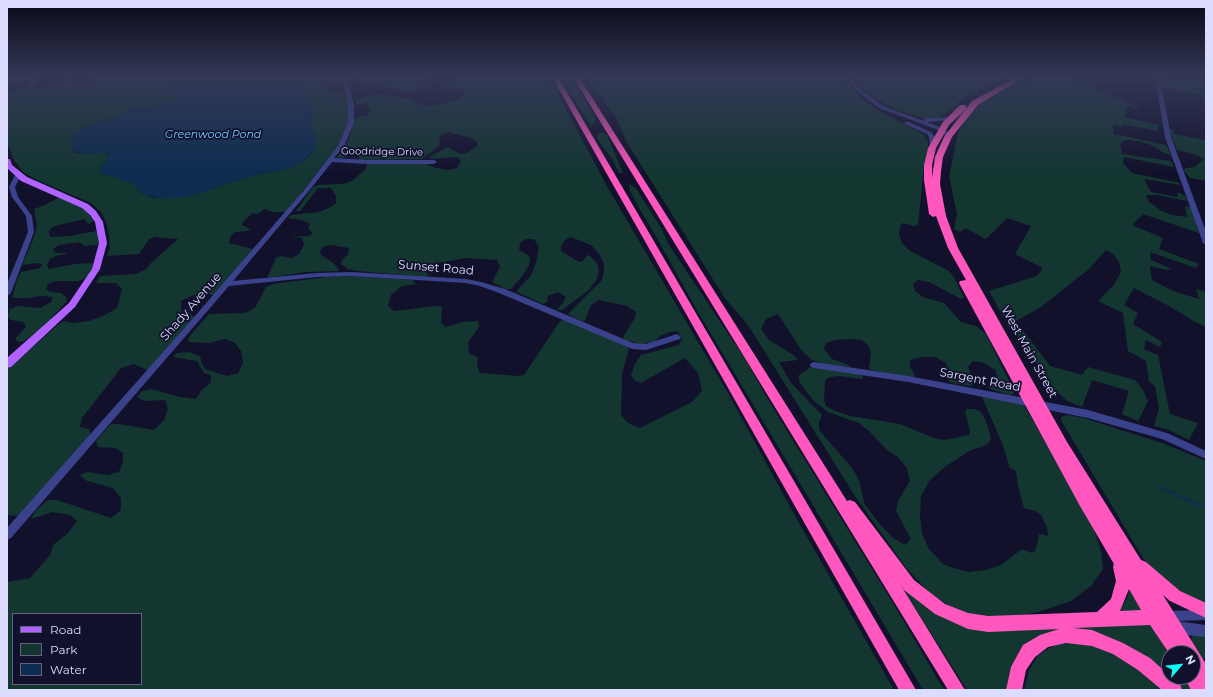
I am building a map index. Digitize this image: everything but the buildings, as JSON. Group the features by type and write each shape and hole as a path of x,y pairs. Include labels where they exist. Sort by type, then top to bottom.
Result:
{"highway":[{"path":"574,110 908,690"},
{"path":"596,110 957,690"},
{"name":"West Main Street","path":"960,110 951,119 945,133 939,157 936,184 938,207 943,224 1035,404 1058,455 1114,552 1184,645"},
{"name":"West Main Street","path":"969,110 953,128 945,133 933,145 928,165 928,184 931,208 938,230 975,303 1035,404 1063,446 1131,558 1165,620 1175,645"},
{"path":"781,408 900,575 909,586 929,602 958,618 978,623 1014,624 1100,619 1165,620"},
{"path":"1100,619 1116,604 1121,592 1122,576 1114,552"},
{"path":"1131,558 1175,596 1206,611"},
{"path":"1014,690 1018,667 1029,651 1045,640 1066,635 1092,638 1118,648 1144,664 1174,690"}],"main road":[{"path":"7,161 9,166 18,175 32,183 75,200 85,206 93,213 98,222 103,243 96,269 72,304 7,364"}],"street":[{"name":"Shady Avenue","path":"7,535 302,196 340,146 351,123 351,110"},
{"path":"879,110 929,133 932,137 933,145"},
{"path":"887,110 945,133"},
{"path":"1163,110 1168,137 1200,221 1206,243"},
{"path":"906,118 933,121 951,119"},
{"path":"909,124 945,133"},
{"name":"Goodridge Drive","path":"330,160 367,162 434,162"},
{"path":"7,293 29,239 31,229 29,216 16,197 12,188 18,175"},
{"name":"Sunset Road","path":"227,284 317,275 351,274 466,281 502,290 632,346 646,347 677,337"},
{"name":"Sargent Road","path":"814,365 908,379 1088,414 1132,426 1176,441 1206,455"},
{"path":"1165,620 1206,615"},
{"path":"1165,620 1186,629 1206,631"}],"green space":[{"path":"7,110 127,110 116,118 97,122 84,128 73,152 84,154 101,153 110,155 100,169 133,183 141,193 154,198 190,196 254,175 291,168 303,162 313,152 317,141 310,125 312,115 310,110 349,110 349,123 340,144 286,212 273,212 264,209 258,214 253,213 244,221 242,225 250,229 248,231 235,232 230,237 229,243 253,249 215,295 201,294 191,296 181,301 181,311 190,313 194,317 151,368 147,370 134,364 121,368 82,418 80,427 89,429 91,434 20,516 7,515 7,370 64,321 73,323 89,321 105,315 117,308 122,289 116,283 96,283 100,276 136,274 145,270 178,239 156,237 149,239 139,254 107,256 110,248 109,235 106,222 101,212 91,203 24,173 14,160 7,142"},
{"path":"370,110 566,110 608,188 728,393 794,514 894,690 7,690 7,582 30,578 50,555 54,544 68,533 77,521 70,515 52,512 31,519 36,510 48,500 57,500 111,518 121,510 121,498 113,488 87,481 79,475 87,472 108,475 119,472 123,462 123,453 115,448 98,447 96,441 111,424 154,430 164,420 168,409 165,400 144,401 137,397 142,391 151,389 180,397 196,399 201,391 211,382 211,375 204,373 197,361 173,357 177,353 189,352 200,356 205,369 227,376 238,373 243,363 241,351 235,343 225,339 209,343 189,342 188,338 209,314 245,313 255,308 266,287 273,284 327,277 356,276 413,280 416,284 402,286 391,295 388,306 394,311 435,306 442,307 441,323 446,327 462,322 478,321 479,327 468,342 469,353 478,358 477,365 480,373 518,376 524,375 558,324 562,320 567,321 624,344 629,349 622,374 621,415 628,423 640,428 692,402 702,391 698,373 685,358 641,383 635,381 631,375 635,364 641,355 679,345 682,338 677,331 660,336 654,342 641,344 625,340 623,337 635,318 636,312 627,306 599,300 591,305 585,321 580,321 568,314 602,280 604,271 604,264 600,255 591,245 571,237 565,240 561,246 561,251 579,262 583,261 587,255 590,256 597,263 599,271 597,279 589,290 562,310 557,310 566,297 558,292 548,296 547,302 543,304 517,292 518,289 530,277 536,263 539,247 534,239 526,239 520,243 519,250 528,255 530,259 529,265 511,289 506,289 492,282 500,267 497,260 466,258 427,265 424,269 429,276 425,277 358,271 348,269 341,264 342,260 348,254 349,248 331,245 322,247 320,254 333,263 339,271 305,272 267,278 276,258 281,256 292,258 299,254 304,245 302,238 290,237 309,236 313,233 308,229 310,224 302,220 288,218 291,215 319,212 336,203 336,196 331,188 318,188 300,211 296,211 313,187 318,185 343,184 352,181 366,169 367,163 423,163 436,168 449,170 457,168 461,161 458,157 429,159 431,156 448,147 458,153 465,154 477,146 478,142 471,138 448,132 442,134 439,139 440,144 438,147 422,159 359,160 363,147 357,147 350,150 347,157 337,158 349,139 354,120 357,117 367,116"},
{"path":"581,110 591,110 596,121 591,126"},
{"path":"610,110 877,110 923,134 928,142 928,149 924,166 918,225 913,226 903,223 900,226 899,234 902,243 910,251 949,271 955,279 964,298 961,299 929,282 918,280 913,284 915,291 923,297 944,303 961,322 976,326 986,334 1014,391 1013,394 1009,395 988,388 989,384 999,381 995,370 984,363 973,361 968,367 973,381 972,386 951,383 949,381 946,363 935,357 922,357 910,360 910,367 915,376 914,378 871,370 869,368 871,353 868,345 861,340 836,340 826,343 824,349 832,359 849,365 850,367 825,364 812,360 802,351 778,314 766,319 761,329 769,340 792,354 798,360 779,362 791,383 822,415 819,422 819,430 852,468 859,480 864,503 877,521 893,538 905,545 911,539 896,511 898,501 910,481 907,468 898,457 887,450 859,423 828,412 815,402 799,381 799,375 811,367 861,374 863,376 862,379 839,376 830,377 825,380 824,400 826,406 850,416 900,424 934,438 944,440 969,435 970,431 965,412 967,409 980,411 986,421 991,438 989,443 971,450 946,466 930,480 921,496 920,516 922,534 929,549 943,564 950,567 969,572 985,570 1001,565 1022,549 1032,553 1035,551 1039,534 1048,536 1047,527 1041,515 1035,511 1024,508 1018,487 1016,471 1010,468 1002,443 982,397 984,396 1024,405 1090,519 1101,551 1103,569 1091,586 1071,601 1038,612 1007,618 981,616 958,611 932,595 907,569 855,496 748,325 724,297 626,141 616,117"},
{"path":"897,110 952,110 939,117 922,118"},
{"path":"975,110 1127,110 1124,117 1158,125 1158,131 1122,124 1122,127 1113,125 1114,134 1166,145 1171,155 1164,153 1154,146 1128,140 1123,141 1120,144 1122,154 1171,161 1174,167 1124,157 1123,163 1132,173 1180,183 1180,185 1144,179 1151,192 1177,197 1178,192 1185,196 1187,201 1157,195 1146,195 1149,202 1160,210 1172,215 1187,217 1185,206 1191,207 1199,233 1143,214 1132,225 1163,238 1159,249 1199,264 1196,268 1150,252 1151,260 1172,269 1166,270 1150,266 1152,280 1173,291 1199,299 1196,289 1206,292 1206,327 1134,288 1124,305 1138,313 1133,324 1162,342 1160,347 1146,340 1144,349 1158,355 1170,414 1198,423 1189,440 1167,429 1154,426 1159,408 1155,386 1149,382 1146,361 1128,351 1123,313 1098,301 1113,286 1121,272 1119,262 1113,254 1106,250 1089,269 1041,307 1016,321 1050,366 1082,375 1088,367 1135,380 1143,390 1148,401 1138,421 1122,414 1129,391 1092,380 1082,407 1067,401 1055,390 1001,313 989,291 1037,276 1043,268 1015,254 1031,226 1007,218 986,239 965,228 960,232 954,229 957,214 949,176 958,133 968,117"},
{"path":"1169,129 1173,130 1174,134 1206,140 1206,181 1190,178 1184,171 1185,168 1195,167 1204,159 1197,155 1177,150"},
{"path":"600,133 607,135 623,173 619,173 612,159 598,140 597,135"},
{"path":"629,184 636,188 661,228 669,245 745,359 770,403 896,608 944,690 923,690 698,312 639,208 630,191"},
{"path":"58,198 65,198 83,208 94,221 88,224 84,219 59,225 51,228 49,232 50,237 70,236 96,231 98,232 99,243 97,245 85,246 79,242 59,245 53,249 55,253 66,254 50,259 47,265 49,269 75,264 94,264 90,274 84,279 78,281 56,281 48,284 46,289 50,292 61,293 66,297 67,301 47,323 30,337 19,342 15,339 26,327 23,322 11,320 8,316 10,309 17,306 40,308 51,302 53,297 41,296 12,298 21,272 40,268 42,264 22,265 33,240 37,226 34,209"},
{"path":"1067,415 1084,418 1162,443 1206,461 1206,605 1173,587 1150,567 1143,558 1062,422 1061,417"},
{"path":"893,573 950,617 1152,624 1164,645 1161,645 1161,675 1134,653 1047,636 1012,690 967,690"},
{"path":"1130,589 1143,613 1120,611"},
{"path":"1206,635 1206,659 1201,656 1201,645 1194,645 1191,640 1192,636"},
{"path":"1076,642 1099,647 1128,657 1169,690 1024,690 1029,671 1038,655 1055,645"},
{"path":"1174,685 1191,685 1194,690 1180,690"}],"water":[{"name":"Greenwood Pond","path":"127,110 312,110 310,125 317,141 315,149 303,162 291,168 254,175 190,196 162,199 141,193 133,183 101,173 100,169 110,154 84,154 71,150 71,140 78,132 97,122 116,118"}],"waterway":[{"path":"1159,487 1206,508"}]}
